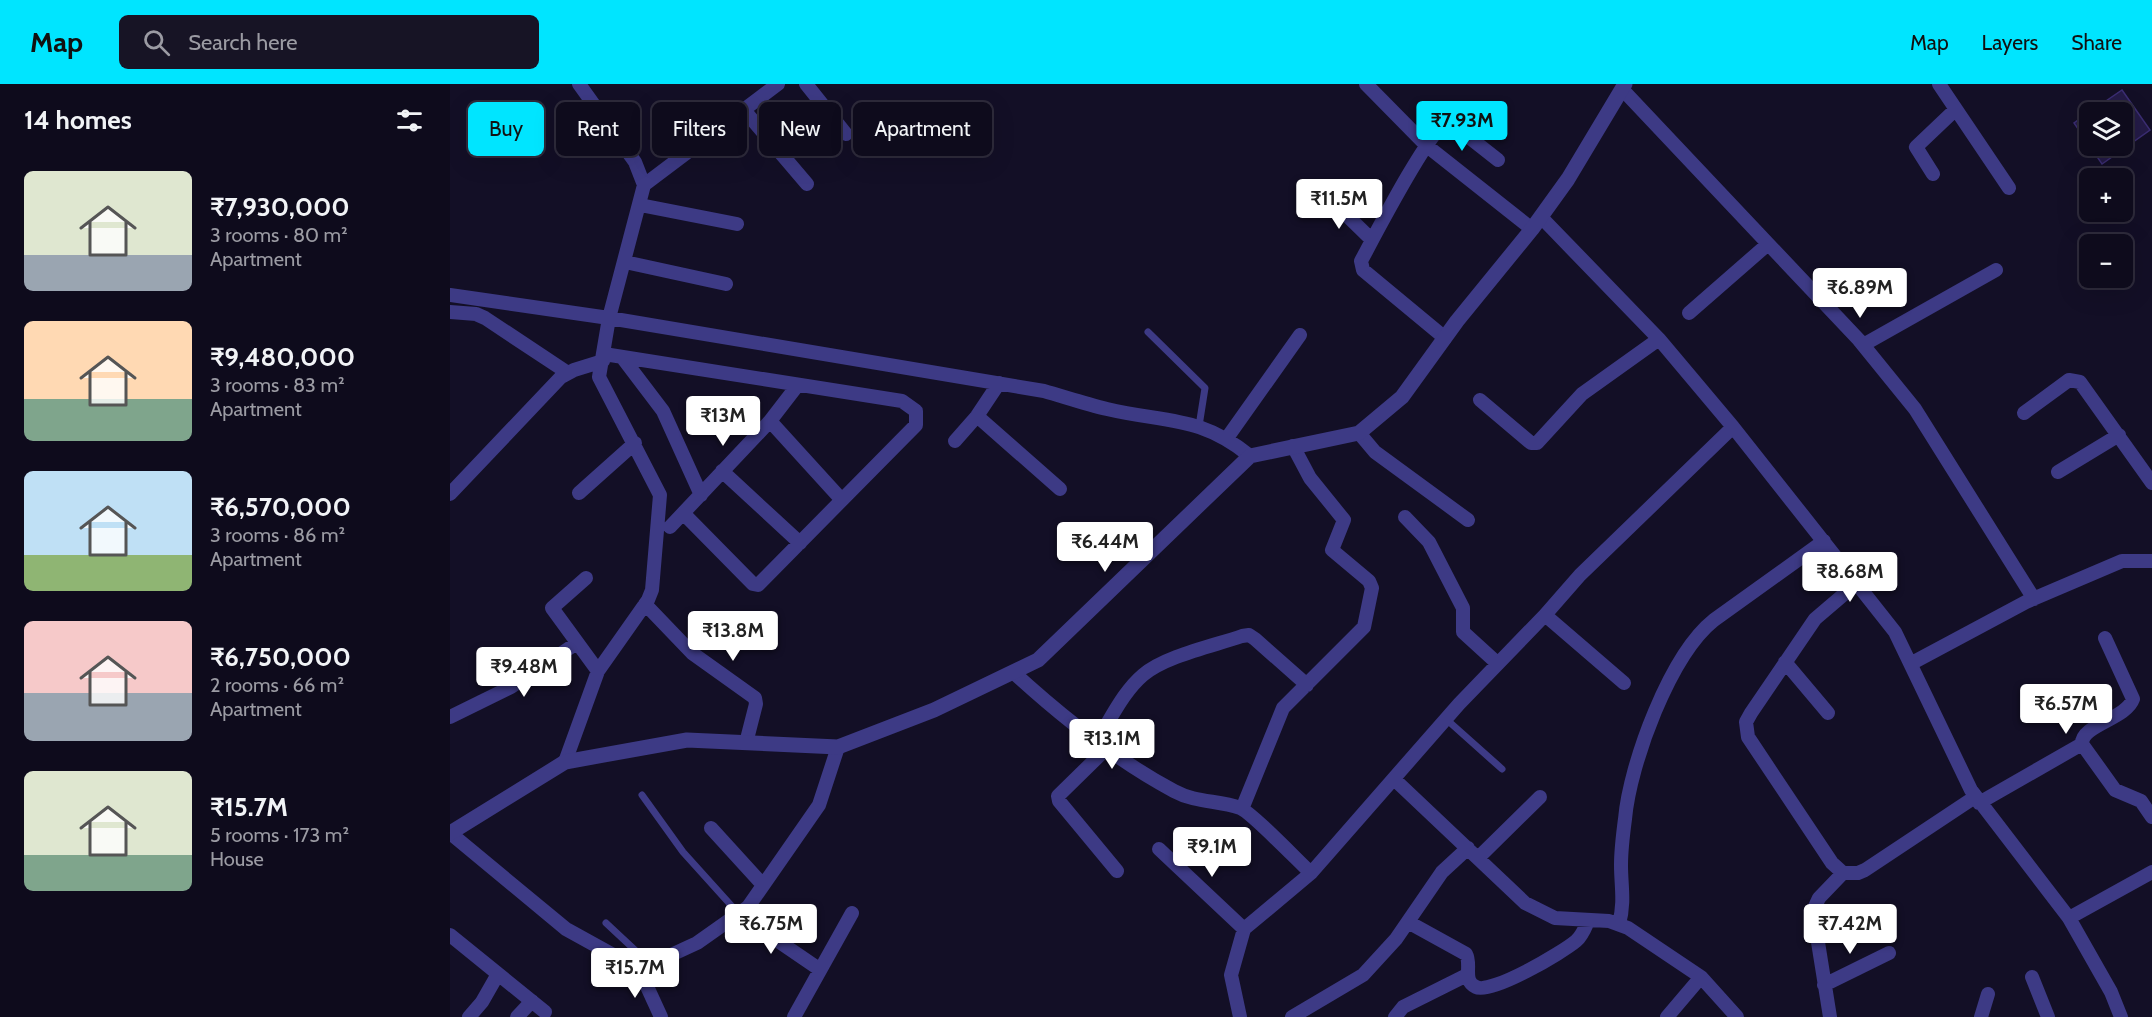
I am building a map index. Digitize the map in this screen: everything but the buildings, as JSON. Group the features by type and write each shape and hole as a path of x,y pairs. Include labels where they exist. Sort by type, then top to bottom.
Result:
{"street":[{"path":"565,762 598,671 645,604 652,590 660,495 635,443 600,381 609,318 644,185 635,162 579,84"},
{"path":"747,108 778,84"},
{"path":"806,84 846,134"},
{"path":"1366,84 1427,146 1536,223 1659,339 1732,427 1895,632 1977,800 2069,918 2111,992 2121,1017"},
{"path":"1939,84 2010,188"},
{"path":"661,1017 639,969 566,929 450,833 565,762 687,740 838,747 934,710 1038,660 1250,456 1359,433 1402,397 1568,179 1623,86 1863,345 1915,409 2034,599"},
{"path":"1933,174 1916,147 1956,109"},
{"path":"747,114 807,184"},
{"path":"1445,338 1360,266 1372,240 1427,146 1447,121 1498,160"},
{"path":"644,185 683,156"},
{"path":"1328,197 1372,240"},
{"path":"640,206 737,224"},
{"path":"1689,313 1768,244"},
{"path":"625,262 726,284"},
{"path":"1863,345 1996,270"},
{"path":"450,295 609,318 1044,391 1108,409 1188,422 1227,438 1250,456"},
{"path":"450,312 476,314 485,318 568,373"},
{"path":"1227,438 1300,335"},
{"path":"1480,400 1532,443 1537,443 1582,393 1659,339"},
{"path":"450,494 568,373 603,357 622,357 902,401 916,411 916,425 758,585 753,584 684,514"},
{"path":"622,357 663,411 701,495"},
{"path":"2024,413 2073,379 2079,382 2152,483"},
{"path":"955,441 977,416 999,383"},
{"path":"670,527 770,421 797,386"},
{"path":"977,416 1060,489"},
{"path":"770,421 841,499"},
{"path":"1240,1017 1231,975 1244,929 1311,873 1497,663 1545,615 1580,575 1732,427"},
{"path":"1359,433 1375,452 1468,520"},
{"path":"2058,472 2119,435"},
{"path":"579,493 635,443"},
{"path":"1242,808 1280,712 1364,627 1372,588 1369,581 1332,550 1344,520 1312,481 1293,446"},
{"path":"722,471 800,543"},
{"path":"1405,517 1429,542 1463,608 1462,632 1497,663"},
{"path":"1619,924 1624,905 1621,866 1628,797 1655,712 1687,650 1702,629 1713,620 1824,541"},
{"path":"1912,663 2034,599 2122,561 2152,561"},
{"path":"586,578 552,608 598,671"},
{"path":"1856,584 1815,619 1751,713 1746,729 1748,737 1832,863 1844,873 1858,873 1865,870 1977,800 2082,744 2086,733 2126,710 2133,699 2104,638"},
{"path":"645,604 692,653 755,698 756,704 746,743"},
{"path":"1545,615 1624,683"},
{"path":"1118,871 1058,796 1102,744 1133,685 1143,674 1158,665 1249,635 1307,684"},
{"path":"450,717 511,687 577,643"},
{"path":"1785,662 1827,713"},
{"path":"1013,672 1041,697 1102,744 1174,791 1196,801 1242,808 1311,873"},
{"path":"2082,744 2115,790 2141,801 2152,817"},
{"path":"639,969 697,943 740,915 819,805 838,747"},
{"path":"1394,779 1515,895 1555,918 1619,924 1701,977 1737,1017"},
{"path":"1478,858 1540,797"},
{"path":"711,828 763,885"},
{"path":"1292,1017 1363,975 1391,946 1442,872 1467,848"},
{"path":"1159,849 1244,929"},
{"path":"2069,918 2152,872"},
{"path":"1830,1017 1813,911 1819,898 1844,873"},
{"path":"794,1017 852,913"},
{"path":"740,915 819,969"},
{"path":"1408,922 1466,954 1469,964 1467,975 1469,981 1478,988 1499,985 1574,942 1588,921"},
{"path":"450,935 545,1012"},
{"path":"1824,984 1889,953"},
{"path":"469,1017 482,1002 498,974"},
{"path":"1395,1017 1403,1007 1467,975"},
{"path":"1667,1017 1701,977"},
{"path":"2032,977 2048,1017"},
{"path":"1982,1017 1988,994"},
{"path":"517,1017 532,1001"},
{"path":"1313,1005 1322,1017"}],"lane":[{"path":"1148,332 1205,388 1199,426"},
{"path":"1446,720 1502,770"},
{"path":"642,795 683,852 740,915"},
{"path":"606,923 636,951 639,969"}]}
